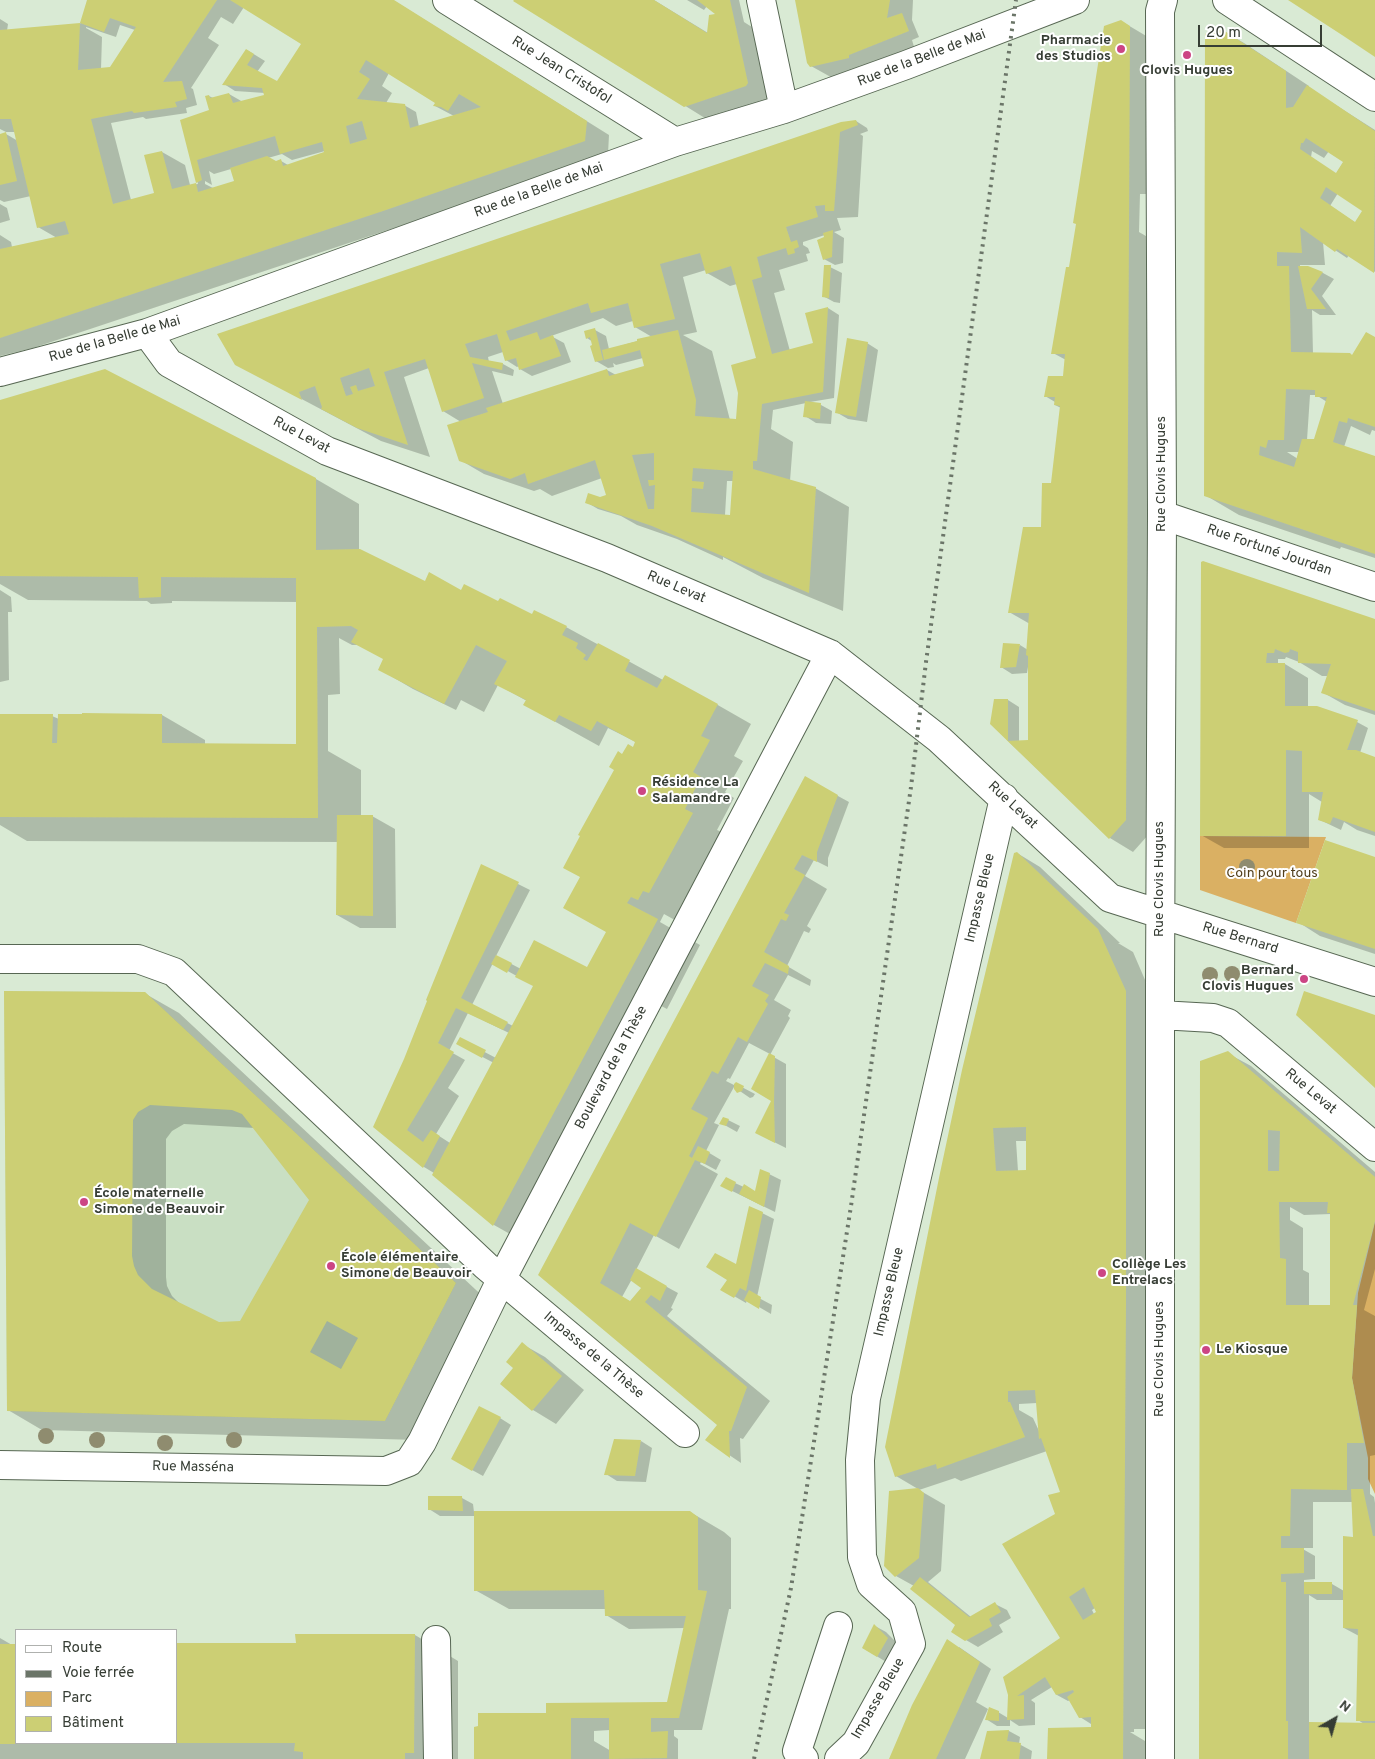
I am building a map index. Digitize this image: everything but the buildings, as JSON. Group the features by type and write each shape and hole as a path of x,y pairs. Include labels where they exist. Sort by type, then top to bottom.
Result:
{"street":[{"name":"Rue Jean Cristofol","path":"447,0 675,142"},
{"path":"761,0 784,109"},
{"name":"Rue de la Belle de Mai","path":"0,372 147,333 675,142 784,109 906,66 1075,0"},
{"name":"Rue Clovis Hugues","path":"1160,1759 1162,515 1160,11 1163,0"},
{"path":"1227,0 1375,97"},
{"name":"Rue Levat","path":"147,333 169,363 327,451 607,558 830,654 939,739 1110,898 1161,914"},
{"name":"Rue Fortuné Jourdan","path":"1162,515 1375,587"},
{"name":"Boulevard de la Thèse","path":"386,1471 408,1462 422,1442 501,1280 830,654"},
{"name":"Impasse Bleue","path":"839,1759 856,1743 911,1644 902,1612 871,1584 862,1557 860,1460 866,1398 1004,798"},
{"name":"Rue Bernard","path":"1161,914 1375,982"},
{"name":"Impasse de la Thèse","path":"0,959 138,959 174,972 501,1280 685,1433"},
{"name":"Rue Levat","path":"1160,1015 1213,1018 1228,1022 1375,1148"},
{"name":"Rue Masséna","path":"0,1465 386,1471"},
{"path":"804,1759 797,1751 838,1626"},
{"path":"436,1640 438,1759"}],"shaded area":[{"path":"4,991 145,992 456,1283 385,1421 7,1411"}],"green space":[{"name":"Coin pour tous","path":"1200,836 1326,837 1296,923 1200,890"},
{"path":"1375,1222 1375,1494 1368,1479 1368,1458 1352,1378 1358,1293"}],"railway":[{"path":"754,1759 791,1588 851,1206 911,787 926,662 1016,0"}],"place":[{"name":"Pharmacie des Studios","path":"1121,49"},
{"name":"Clovis Hugues","path":"1187,55"},
{"name":"Résidence La Salamandre","path":"642,791"},
{"name":"Bernard Clovis Hugues","path":"1304,979"},
{"name":"École maternelle Simone de Beauvoir","path":"84,1202"},
{"name":"École élémentaire Simone de Beauvoir","path":"331,1266"},
{"name":"Collège Les Entrelacs","path":"1102,1273"},
{"name":"Le Kiosque","path":"1206,1350"}]}
